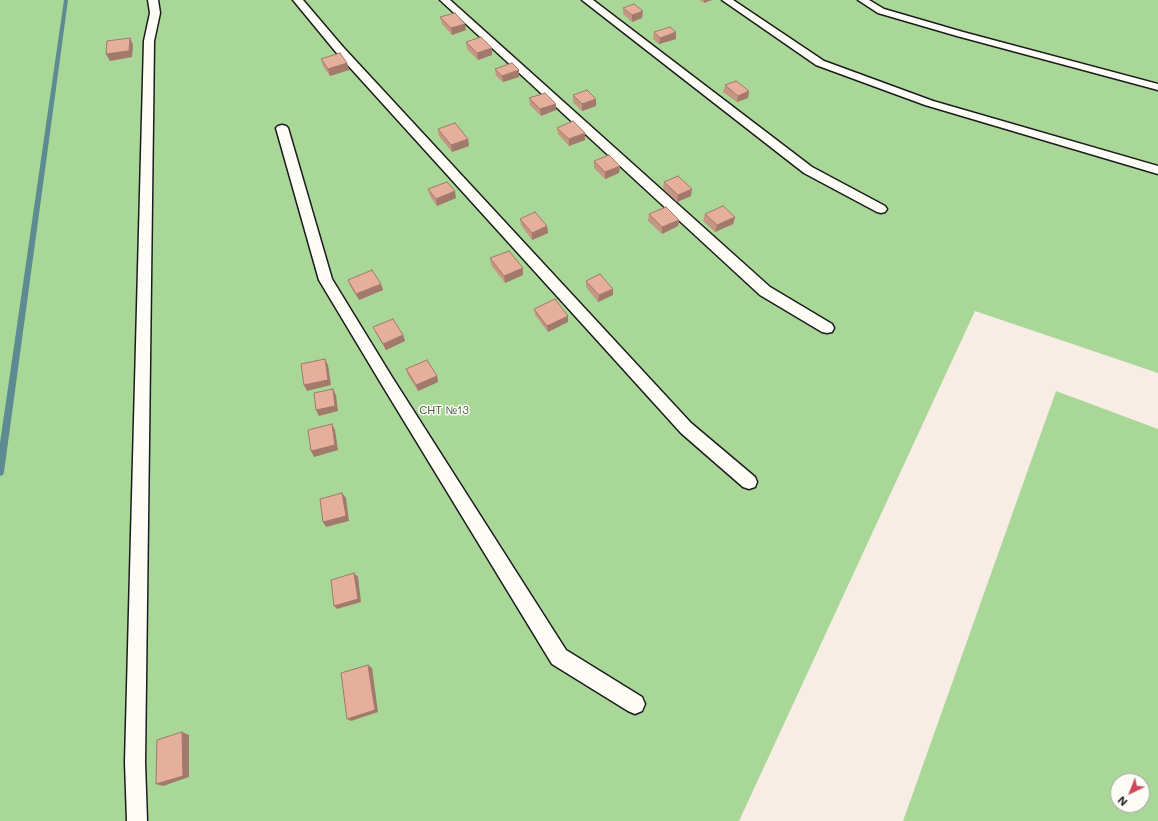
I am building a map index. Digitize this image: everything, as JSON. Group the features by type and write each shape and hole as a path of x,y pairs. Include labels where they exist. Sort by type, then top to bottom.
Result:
{"lane":[{"path":"137,821 136,754 149,41 155,13 153,0"},
{"path":"298,0 339,49 686,428 749,482"},
{"path":"445,0 765,292 827,328"},
{"path":"588,0 808,170 881,209"},
{"path":"727,0 820,63 928,103 1158,170"},
{"path":"863,0 881,11 938,28 1158,87"},
{"path":"282,128 326,280 387,381 559,657 635,704"}],"green space":[{"name":"СНТ №13","path":"0,0 1158,0 1158,373 975,311 739,821 0,821"},
{"path":"1056,391 1158,429 1158,821 903,821"}],"building":[{"path":"634,4 643,11 632,15 623,8"},
{"path":"455,13 465,24 451,28 440,17"},
{"path":"670,27 676,32 660,38 654,32"},
{"path":"481,37 492,48 477,53 466,42"},
{"path":"130,38 129,51 106,54 107,41"},
{"path":"340,53 347,63 328,69 321,59"},
{"path":"512,63 519,70 502,76 495,69"},
{"path":"736,81 749,91 738,96 725,85"},
{"path":"587,90 596,99 582,104 573,95"},
{"path":"545,93 556,104 540,109 529,98"},
{"path":"573,121 585,133 569,139 557,128"},
{"path":"455,123 468,139 451,145 438,129"},
{"path":"609,155 620,166 605,172 594,161"},
{"path":"678,176 692,189 678,195 664,182"},
{"path":"447,182 455,191 436,199 428,189"},
{"path":"723,206 735,217 717,225 705,214"},
{"path":"666,207 679,220 662,227 649,214"},
{"path":"535,212 547,226 532,233 520,219"},
{"path":"509,251 523,268 504,276 490,258"},
{"path":"372,270 381,284 356,294 348,280"},
{"path":"600,274 613,289 599,295 586,281"},
{"path":"555,299 568,316 547,326 534,309"},
{"path":"393,319 403,335 383,344 373,327"},
{"path":"325,359 328,380 304,385 301,364"},
{"path":"427,360 437,376 416,385 406,369"},
{"path":"333,389 335,406 316,410 314,393"},
{"path":"332,424 335,445 311,451 308,430"},
{"path":"342,493 346,516 323,522 320,499"},
{"path":"354,573 358,599 334,606 331,580"},
{"path":"368,665 375,710 347,719 341,673"},
{"path":"182,732 183,776 156,784 157,740"}],"waterway":[{"path":"0,472 66,0"}]}
